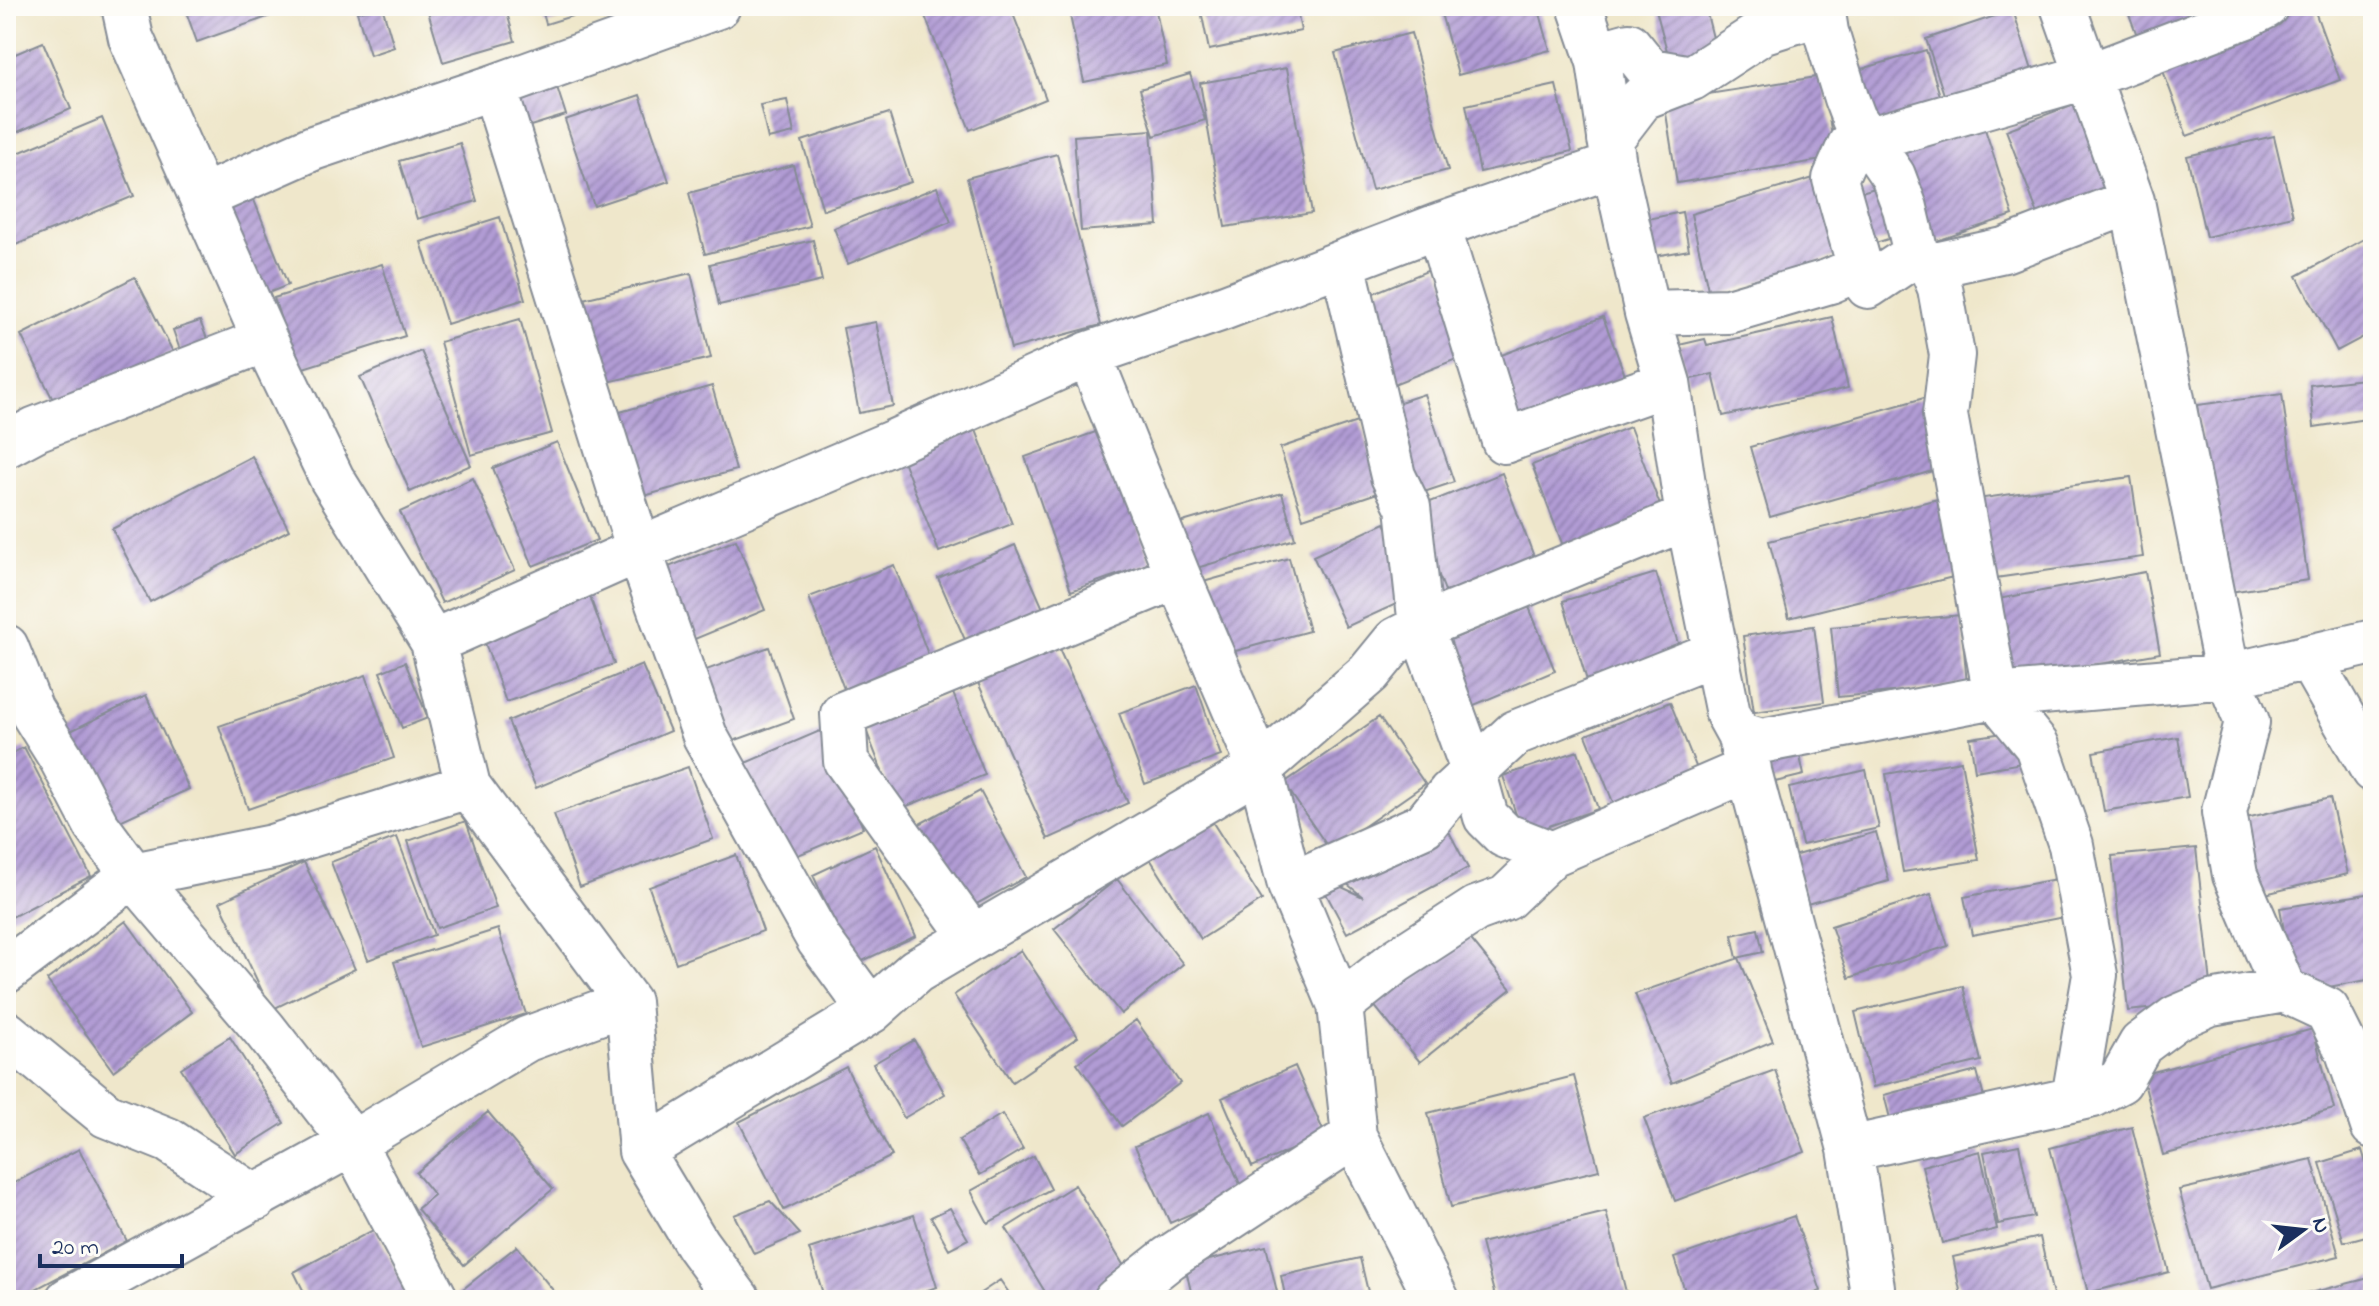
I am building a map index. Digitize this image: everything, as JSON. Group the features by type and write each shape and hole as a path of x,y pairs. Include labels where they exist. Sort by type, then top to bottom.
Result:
{"street":[{"path":"124,6 131,38 265,340 332,479 433,642 468,786 628,1002 641,1151 697,1244 738,1300"},
{"path":"203,197 313,148 718,6"},
{"path":"1580,6 1599,62 1612,153 1647,313 1668,383 1688,517 1728,714 1744,752 1850,1149 1865,1296"},
{"path":"433,642 1089,354 1343,263 1612,153 1643,97 1692,78 1764,31 1802,19 1820,6 1854,119 1893,176 1924,260 1940,288 1952,355 1945,415 1996,696 2037,746 2071,845 2095,975 2074,1098"},
{"path":"2063,6 2132,201 2228,676 2247,722 2224,812 2235,875 2284,990"},
{"path":"2132,201 2004,250 1924,260 1868,286 1835,179 1850,145 2089,76 2266,6"},
{"path":"1599,62 1611,50 1629,45 1650,71 1692,78"},
{"path":"494,87 639,550 705,736 819,940 871,1011"},
{"path":"1438,226 1504,441 1668,383"},
{"path":"1343,263 1393,476 1408,507 1421,627 1473,770 1486,817 1504,835 1552,854"},
{"path":"1647,313 1728,311 1830,281 1860,268"},
{"path":"6,445 36,429 265,340"},
{"path":"1089,354 1178,576 1260,768 1290,885 1340,1005 1354,1136 1437,1300"},
{"path":"641,1151 871,1011 916,971 1260,768 1369,673 1396,640 1688,517"},
{"path":"973,938 846,761 843,714 1178,576"},
{"path":"1340,1005 1396,961 1462,918 1476,909 1506,898 1552,854 1761,741 1996,696 2228,676 2373,642"},
{"path":"6,647 31,710 61,758 96,825 133,875 264,1029 353,1143 436,1300"},
{"path":"1290,885 1424,825 1450,793 1515,733 1716,653"},
{"path":"2309,658 2373,770"},
{"path":"6,971 133,875 272,847 468,786"},
{"path":"1850,1149 2093,1095 2120,1081 2141,1044 2176,1018 2211,1003 2284,990 2327,1010 2348,1052 2373,1126"},
{"path":"68,1300 353,1143 527,1039 628,1002"},
{"path":"6,1033 106,1115 168,1140 256,1198"},
{"path":"1116,1300 1169,1258 1354,1136"}],"building":[{"path":"184,6 298,6 197,42"},
{"path":"382,6 394,47 370,55 357,12"},
{"path":"505,6 515,41 443,62 427,8"},
{"path":"541,6 600,6 601,7 546,24"},
{"path":"921,6 1010,6 1046,99 970,130"},
{"path":"1068,6 1155,6 1167,65 1084,82"},
{"path":"1200,6 1296,6 1301,31 1209,50"},
{"path":"1439,6 1538,6 1550,50 1458,75"},
{"path":"1655,6 1705,6 1717,54 1671,66"},
{"path":"2126,6 2243,6 2141,46"},
{"path":"2296,6 2313,6 2340,80 2187,136 2158,57"},
{"path":"2013,10 2037,86 1950,113 1926,39"},
{"path":"1411,33 1448,170 1372,190 1335,53"},
{"path":"43,42 71,109 6,137 6,58"},
{"path":"1926,50 1946,115 1875,137 1855,71"},
{"path":"1287,68 1312,213 1225,227 1200,83"},
{"path":"1190,74 1205,120 1154,136 1140,89"},
{"path":"1823,76 1835,158 1677,183 1664,101"},
{"path":"556,84 566,115 524,128 514,98"},
{"path":"1556,85 1572,151 1480,172 1466,105"},
{"path":"640,95 669,181 594,206 565,120"},
{"path":"787,100 794,133 768,139 760,105"},
{"path":"2077,103 2114,198 2042,225 2006,130"},
{"path":"889,113 911,182 823,210 802,141"},
{"path":"102,118 134,196 6,249 6,158"},
{"path":"1984,126 2013,215 1928,244 1899,155"},
{"path":"1151,130 1158,225 1081,231 1074,136"},
{"path":"2274,136 2293,216 2206,237 2187,156"},
{"path":"460,143 477,201 417,219 399,161"},
{"path":"1057,154 1101,325 1011,349 967,178"},
{"path":"793,165 810,226 705,254 689,193"},
{"path":"1817,177 1843,254 1710,298 1691,214"},
{"path":"1892,183 1907,233 1866,246 1851,195"},
{"path":"937,187 951,222 848,264 834,228"},
{"path":"252,195 288,285 256,298 219,208"},
{"path":"1682,212 1689,250 1655,256 1648,219"},
{"path":"500,217 525,299 447,324 421,242"},
{"path":"2373,234 2373,332 2337,351 2297,276"},
{"path":"813,240 822,281 719,305 710,264"},
{"path":"382,264 405,336 297,370 274,298"},
{"path":"1439,266 1474,352 1394,384 1359,299"},
{"path":"691,273 711,358 603,383 583,299"},
{"path":"135,277 173,352 58,410 21,335"},
{"path":"1603,317 1629,386 1513,429 1488,360"},
{"path":"1832,317 1848,388 1723,416 1713,374 1687,380 1679,345 1705,339 1707,345"},
{"path":"520,319 552,433 471,455 440,342"},
{"path":"200,321 214,357 186,367 173,330"},
{"path":"876,322 893,406 859,413 843,328"},
{"path":"421,351 471,465 410,492 360,377"},
{"path":"2373,378 2373,418 2314,427 2310,385"},
{"path":"712,386 736,470 637,498 613,414"},
{"path":"1424,394 1454,482 1418,494 1388,406"},
{"path":"2282,394 2308,580 2223,593 2197,405"},
{"path":"1924,398 1943,468 1770,517 1750,447"},
{"path":"1360,421 1383,491 1303,518 1280,448"},
{"path":"1630,427 1663,513 1565,551 1532,465"},
{"path":"1104,429 1151,563 1071,591 1025,457"},
{"path":"976,430 1012,524 939,552 902,458"},
{"path":"557,442 597,540 533,566 493,468"},
{"path":"252,456 289,530 150,602 112,529"},
{"path":"1502,473 1536,562 1447,596 1413,509"},
{"path":"2131,477 2143,557 1988,579 1977,499"},
{"path":"473,478 515,570 442,603 400,512"},
{"path":"1282,493 1295,539 1183,572 1169,526"},
{"path":"1946,497 1965,574 1789,618 1769,541"},
{"path":"1385,523 1418,594 1346,627 1313,556"},
{"path":"736,540 765,610 690,641 661,570"},
{"path":"1015,545 1049,622 972,656 938,578"},
{"path":"1289,558 1309,631 1217,656 1196,584"},
{"path":"894,565 934,670 849,702 809,597"},
{"path":"2145,572 2160,653 2002,682 1987,601"},
{"path":"1656,573 1682,656 1588,684 1563,601"},
{"path":"588,591 614,664 506,702 480,629"},
{"path":"1529,607 1555,671 1460,711 1433,647"},
{"path":"1961,615 1967,685 1838,697 1831,627"},
{"path":"1814,626 1824,702 1754,712 1743,636"},
{"path":"1055,640 1128,803 1048,839 975,676"},
{"path":"769,647 794,719 725,744 698,673"},
{"path":"405,662 428,718 402,728 380,672"},
{"path":"642,665 670,731 536,788 508,721"},
{"path":"366,675 394,758 248,809 219,726"},
{"path":"1196,685 1221,756 1145,784 1119,713"},
{"path":"953,693 985,775 897,810 865,727"},
{"path":"146,695 189,789 107,827 64,734"},
{"path":"1670,702 1699,774 1615,807 1586,735"},
{"path":"1379,717 1425,784 1330,850 1284,783"},
{"path":"822,730 863,828 784,861 743,764"},
{"path":"2017,731 2022,763 1975,771 1970,738"},
{"path":"2178,737 2188,797 2104,811 2093,752"},
{"path":"24,747 91,876 10,918 6,911 6,757"},
{"path":"1578,751 1598,809 1523,835 1503,776"},
{"path":"1799,752 1804,775 1771,783 1766,760"},
{"path":"1961,761 1979,860 1903,872 1886,774"},
{"path":"688,767 713,839 580,887 554,814"},
{"path":"1866,770 1879,828 1802,845 1789,788"},
{"path":"980,791 1026,877 962,912 916,826"},
{"path":"2330,798 2348,874 2261,895 2242,819"},
{"path":"1208,815 1262,900 1201,939 1147,854"},
{"path":"466,821 496,908 437,928 408,841"},
{"path":"1444,822 1468,868 1347,933 1316,875 1363,897 1340,878"},
{"path":"1876,832 1889,881 1807,904 1793,856"},
{"path":"397,837 434,935 368,960 331,862"},
{"path":"875,846 916,936 854,965 813,875"},
{"path":"2196,848 2213,1002 2128,1011 2112,856"},
{"path":"736,855 763,931 676,963 649,887"},
{"path":"304,862 355,969 271,1010 220,902"},
{"path":"1117,879 1183,964 1121,1014 1054,929"},
{"path":"2056,879 2064,917 1972,935 1964,897"},
{"path":"2373,893 2373,979 2295,993 2280,908"},
{"path":"1931,894 1948,946 1849,978 1831,926"},
{"path":"126,921 192,1012 113,1071 47,980"},
{"path":"498,929 526,1014 421,1047 394,962"},
{"path":"1758,929 1763,952 1737,958 1732,935"},
{"path":"1464,931 1511,989 1420,1062 1373,1004"},
{"path":"1021,950 1078,1037 1012,1082 954,995"},
{"path":"1739,958 1773,1041 1672,1083 1635,994"},
{"path":"1963,986 1981,1061 1873,1087 1855,1012"},
{"path":"1136,1020 1180,1083 1122,1126 1077,1063"},
{"path":"2313,1029 2334,1109 2163,1155 2142,1075"},
{"path":"230,1037 284,1123 235,1154 181,1068"},
{"path":"914,1040 945,1094 904,1118 873,1064"},
{"path":"1295,1066 1325,1135 1252,1167 1222,1098"},
{"path":"846,1067 892,1156 784,1210 739,1122"},
{"path":"1775,1070 1805,1152 1675,1201 1644,1118"},
{"path":"1977,1071 1986,1105 1893,1130 1884,1095"},
{"path":"1574,1076 1599,1170 1451,1207 1428,1113"},
{"path":"488,1112 553,1189 464,1265 417,1209 434,1195 416,1173"},
{"path":"1209,1113 1243,1191 1170,1223 1135,1146"},
{"path":"1002,1114 1023,1149 980,1175 959,1140"},
{"path":"2132,1127 2169,1272 2088,1293 2050,1148"},
{"path":"2019,1145 2034,1217 1998,1224 1984,1152"},
{"path":"79,1149 127,1241 15,1300 6,1300 6,1187"},
{"path":"2362,1150 2373,1186 2373,1234 2344,1242 2320,1163"},
{"path":"1980,1151 1997,1229 1942,1243 1922,1166"},
{"path":"1034,1156 1051,1189 988,1223 971,1191"},
{"path":"2312,1159 2339,1256 2207,1289 2179,1190"},
{"path":"1075,1185 1133,1281 1102,1300 1050,1300 1006,1228"},
{"path":"770,1201 800,1234 754,1254 734,1215"},
{"path":"950,1208 968,1239 949,1249 931,1217"},
{"path":"1606,1212 1628,1300 1496,1300 1481,1243"},
{"path":"914,1215 937,1287 897,1300 825,1300 809,1249"},
{"path":"1794,1216 1821,1291 1797,1300 1688,1300 1674,1258"},
{"path":"375,1229 411,1300 308,1300 294,1272"},
{"path":"2040,1237 2054,1300 1962,1300 1953,1257"},
{"path":"517,1246 561,1300 462,1300 457,1294"},
{"path":"1266,1246 1279,1300 1193,1300 1185,1266"},
{"path":"1360,1258 1370,1300 1286,1300 1281,1276"},
{"path":"2373,1277 2373,1300 2308,1300 2306,1294"},
{"path":"1000,1280 1014,1300 970,1300"}]}
